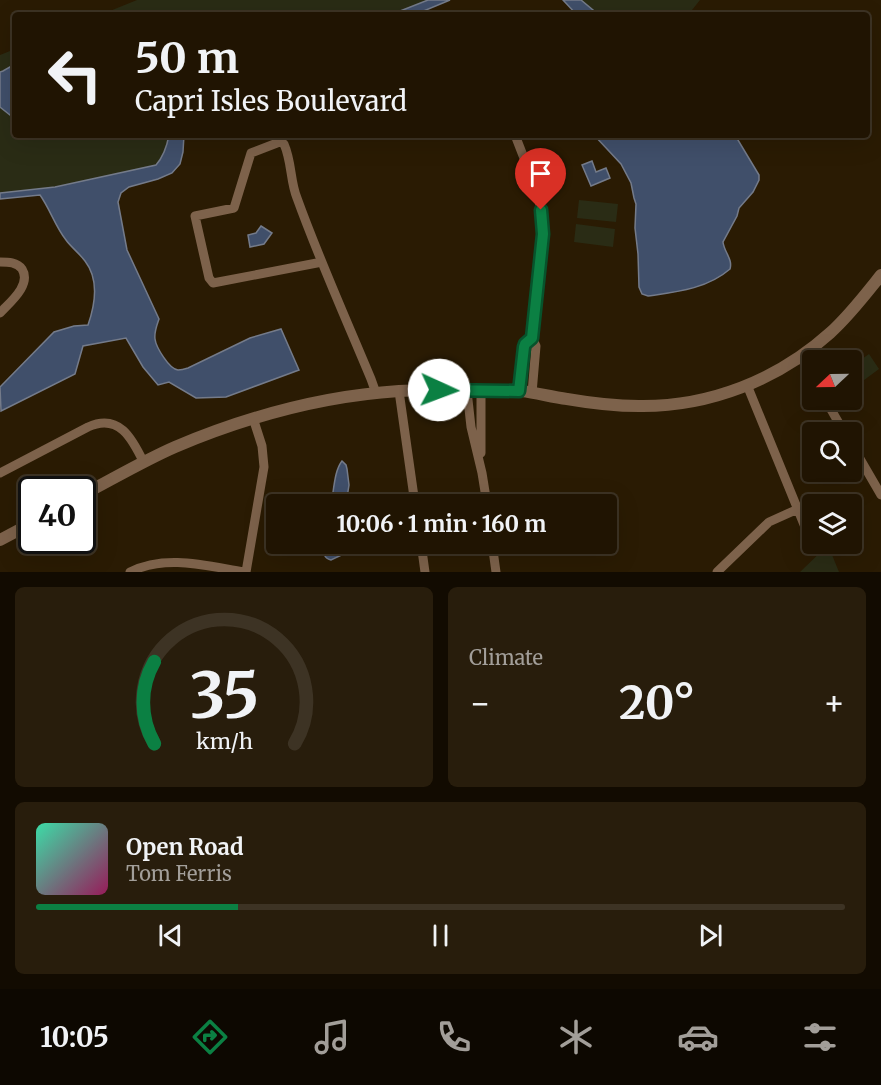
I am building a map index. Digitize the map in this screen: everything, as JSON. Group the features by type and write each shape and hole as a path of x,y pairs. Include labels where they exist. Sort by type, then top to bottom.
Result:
{"street":[{"path":"516,138 532,177 543,224 532,338 536,348 532,393"},
{"path":"322,262 213,283 209,278 195,216 234,208 251,153 282,143 290,163 296,196 376,393"},
{"path":"0,262 18,266 23,271 24,280 19,292 0,313"},
{"path":"96,488 197,438 253,418 316,403 376,393 519,391 569,400 642,406 670,404 714,396 770,375 800,356 838,325 881,275"},
{"path":"519,391 524,347 532,338"},
{"path":"747,385 802,519"},
{"path":"399,391 414,494"},
{"path":"467,391 471,427 485,494"},
{"path":"481,392 482,473"},
{"path":"130,572 148,565 170,562 245,572 264,467 262,446 253,418"},
{"path":"0,474 88,427 103,422 112,424 126,433 144,462"},
{"path":"862,462 881,495"},
{"path":"717,572 769,522 798,509"},
{"path":"0,540 18,530"},
{"path":"423,554 425,572"},
{"path":"494,554 496,572"}],"green space":[{"path":"137,0 450,0 421,12 107,12"},
{"path":"563,0 700,0 690,12 574,12"},
{"path":"12,50 12,138 184,138 182,157 177,167 158,179 0,199 0,55"},
{"path":"579,200 618,204 616,222 577,218"},
{"path":"576,224 615,229 613,247 574,242"},
{"path":"869,354 879,369 862,382 862,359"},
{"path":"819,554 832,554 839,572 800,572"}],"water":[{"path":"428,0 450,0 421,12 398,12"},
{"path":"563,0 581,0 595,12 574,12"},
{"path":"12,66 12,117 0,107 0,72"},
{"path":"168,138 184,138 180,164 172,173 129,187 121,193 118,202 127,250 159,319 155,336 160,352 174,369 182,370 250,338 281,329 299,370 226,397 196,398 169,382 158,385 143,367 126,338 83,346 75,374 1,411 0,387 54,332 74,326 88,325 94,284 83,258 62,235 40,195 0,199 0,193 55,187 156,165"},
{"path":"597,138 737,138 759,175 759,180 753,192 739,208 723,242 730,269 711,281 691,288 648,296 642,294 639,287 635,228 636,204 631,183 621,164"},
{"path":"592,161 596,172 606,168 610,178 591,186 582,165"},
{"path":"261,226 272,233 264,244 250,247 248,235 256,233"},
{"path":"342,461 346,465 349,485 348,494 333,494 339,465"},
{"path":"325,554 344,554 331,560"}],"route":[{"path":"439,390 519,391 524,347 532,338 543,234 541,210"}]}
